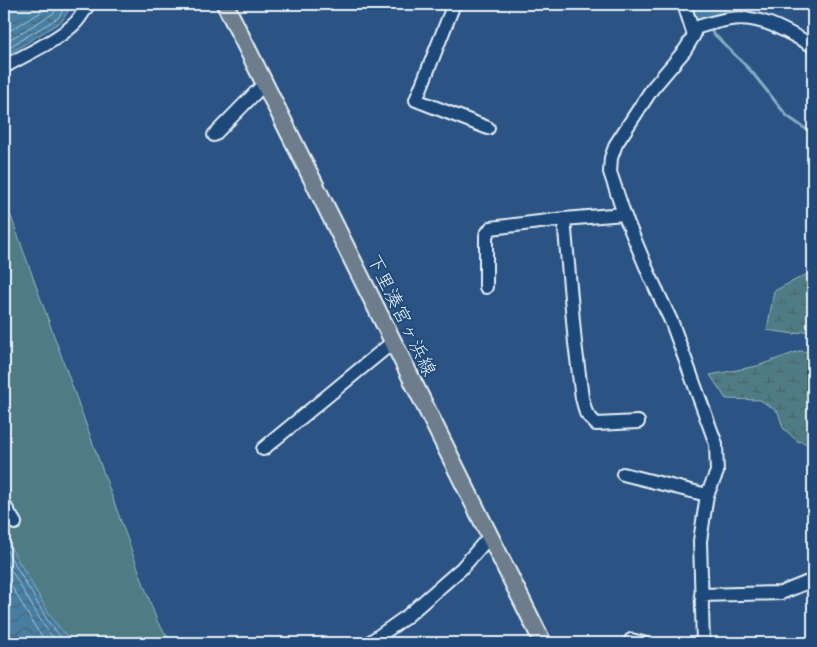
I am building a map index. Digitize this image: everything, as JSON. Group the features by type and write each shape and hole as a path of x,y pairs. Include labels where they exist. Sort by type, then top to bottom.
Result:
{"main road":[{"name":"下里湊宮ヶ浜線","path":"225,4 543,643"}],"street":[{"path":"4,67 56,38 80,18 89,4"},
{"path":"454,4 416,100 488,128"},
{"path":"684,4 694,35 685,50 652,90 616,144 611,158 610,172 624,214 672,323 716,444 717,472 706,495 700,542 703,643"},
{"path":"692,29 730,19 749,19 763,21 785,30 813,46"},
{"path":"214,135 265,83"},
{"path":"486,287 486,235 491,228 624,214"},
{"path":"564,219 575,343 582,398 586,413 596,424 638,422"},
{"path":"263,449 393,342"},
{"path":"623,474 706,495"},
{"path":"4,505 15,523"},
{"path":"369,643 406,617 462,568 489,537"},
{"path":"701,595 781,593 813,580"},
{"path":"630,643 631,640 643,643"}],"green space":[{"path":"4,197 157,621 172,643 4,643"},
{"path":"813,271 813,329 794,334 767,330 774,291"},
{"path":"799,351 813,352 813,445 797,441 783,428 778,412 760,400 726,399 710,375 757,366"}],"water":[{"path":"4,4 73,4 62,21 4,57"},
{"path":"692,4 729,4 730,16 696,18"},
{"path":"4,536 53,620 73,643 4,643"}],"waterway":[{"path":"712,32 751,71 787,116 813,134"}]}
